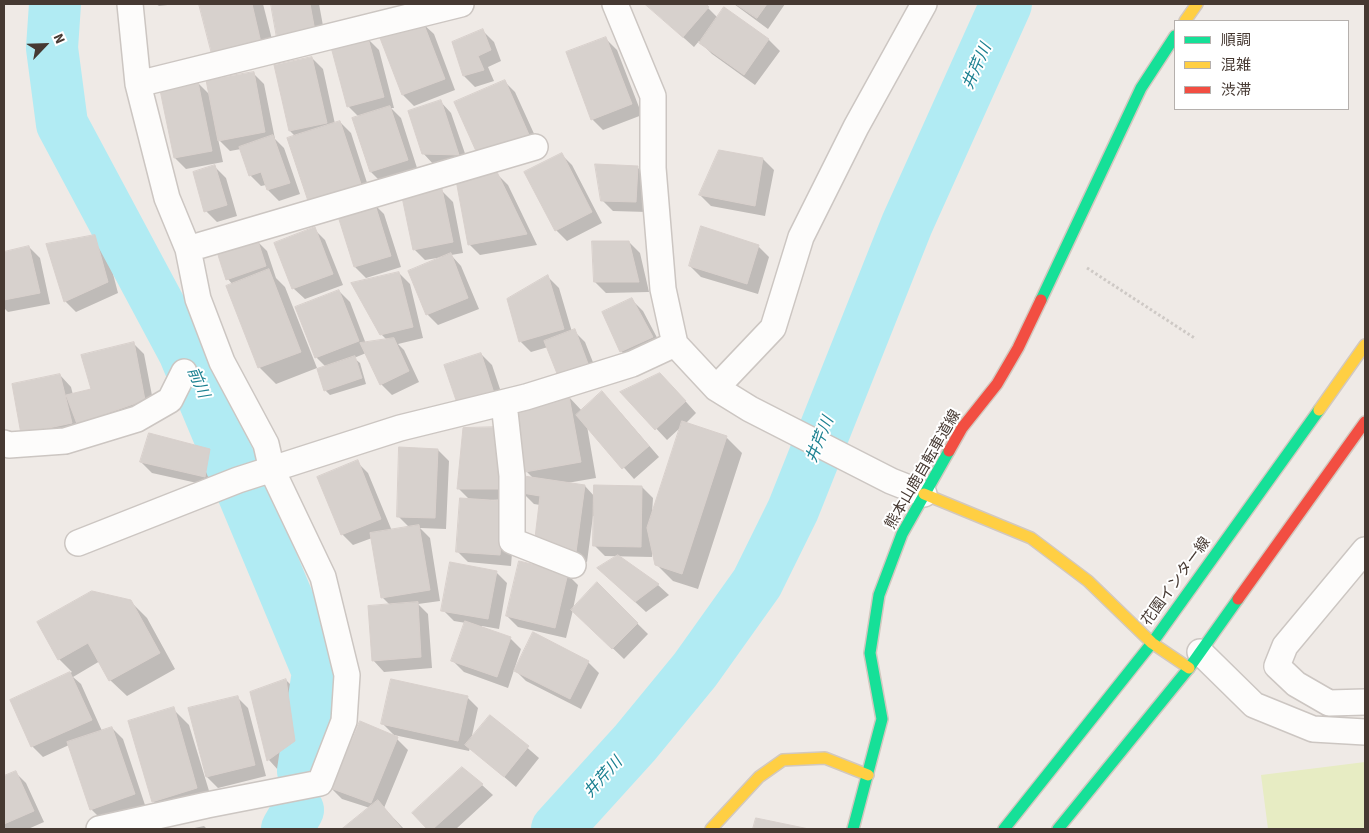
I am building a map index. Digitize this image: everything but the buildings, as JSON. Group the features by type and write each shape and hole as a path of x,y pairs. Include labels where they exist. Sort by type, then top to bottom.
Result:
{"main road":[{"path":"1186,20 1197,4"},
{"name":"熊本山鹿自転車道線","path":"853,829 882,719 870,653 879,595 902,534 962,428 997,384 1018,348 1141,88 1174,38"},
{"name":"花園インター線","path":"1004,829 1152,643 1365,345"},
{"path":"1058,829 1194,660 1365,422"},
{"path":"924,494 1030,538 1088,581 1152,643 1194,660"},
{"path":"711,829 759,776 783,760 825,758 868,775"}],"street":[{"path":"99,829 320,783 344,721 347,675 323,577 272,470 266,444 222,362 198,299 188,249 167,198 138,84 130,4"},
{"path":"138,84 461,4"},
{"path":"615,4 653,96 653,168 663,289 675,344 716,388 750,409 887,478 924,494"},
{"path":"716,388 773,328 802,237 856,127 924,4"},
{"path":"188,249 535,147"},
{"path":"78,543 229,484 400,428 504,403 632,364 675,344"},
{"path":"4,444 65,441 137,419 170,400 184,372"},
{"path":"504,403 512,476 512,541 573,566"},
{"path":"1365,550 1285,646 1277,666 1296,684 1329,703 1365,702"},
{"path":"1194,660 1254,705 1312,728 1365,732"}],"path":[{"path":"1063,253 1196,339"}],"green space":[{"path":"1365,762 1365,829 1268,829 1261,775"}],"waterway":[{"name":"前川","path":"55,4 52,48 62,124 184,352 318,672 303,771"},
{"name":"井芹川","path":"557,829 635,743 695,670 757,583 793,510 907,224 1006,4"},
{"path":"287,829 298,810"}],"traffic: fast":[{"path":"1041,300 1141,88 1174,38"},
{"path":"1004,829 1152,643 1319,410"},
{"path":"853,829 882,719 870,653 879,595 902,534 949,451"},
{"path":"1058,829 1189,668 1238,599"}],"traffic: slow":[{"path":"1186,20 1197,4"},
{"path":"1319,410 1365,345"},
{"path":"924,494 1031,538 1088,581 1152,643 1189,668"},
{"path":"711,829 759,777 783,760 825,758 868,775"}],"traffic: jam":[{"path":"949,451 962,428 997,384 1018,348 1041,300"},
{"path":"1238,599 1365,422"}]}
